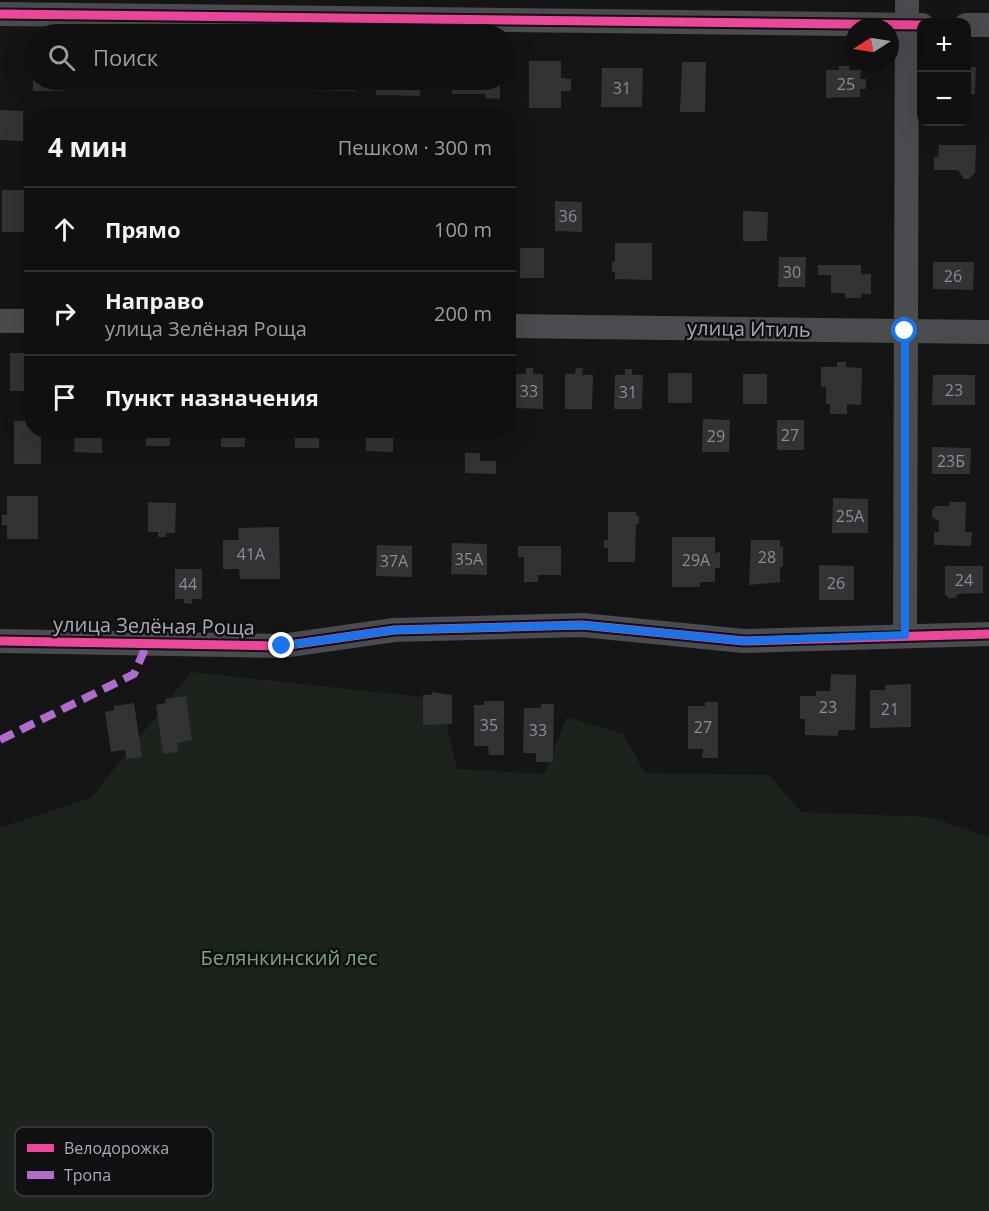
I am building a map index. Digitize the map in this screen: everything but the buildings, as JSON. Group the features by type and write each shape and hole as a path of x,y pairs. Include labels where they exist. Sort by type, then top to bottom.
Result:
{"street":[{"path":"905,635 905,331 914,25 908,0"},
{"path":"0,14 914,25"},
{"path":"971,25 989,25"},
{"path":"0,321 24,321"},
{"name":"улица Итиль","path":"516,326 989,332"},
{"name":"улица Зелёная Роща","path":"0,641 282,646 394,630 582,625 744,641 989,634"}],"green space":[{"name":"Белянкинский лес","path":"191,672 441,699 457,769 544,774 567,717 623,734 645,773 769,775 801,812 929,817 989,837 989,1211 0,1211 0,828 91,798"}],"marked path":[{"path":"0,740 134,674 147,644"}],"cycle path":[{"path":"0,14 917,25"},
{"path":"0,641 282,646 394,630 582,625 744,641 989,634"}],"route":[{"path":"282,646 394,630 582,625 744,641 905,635 905,331"}]}
